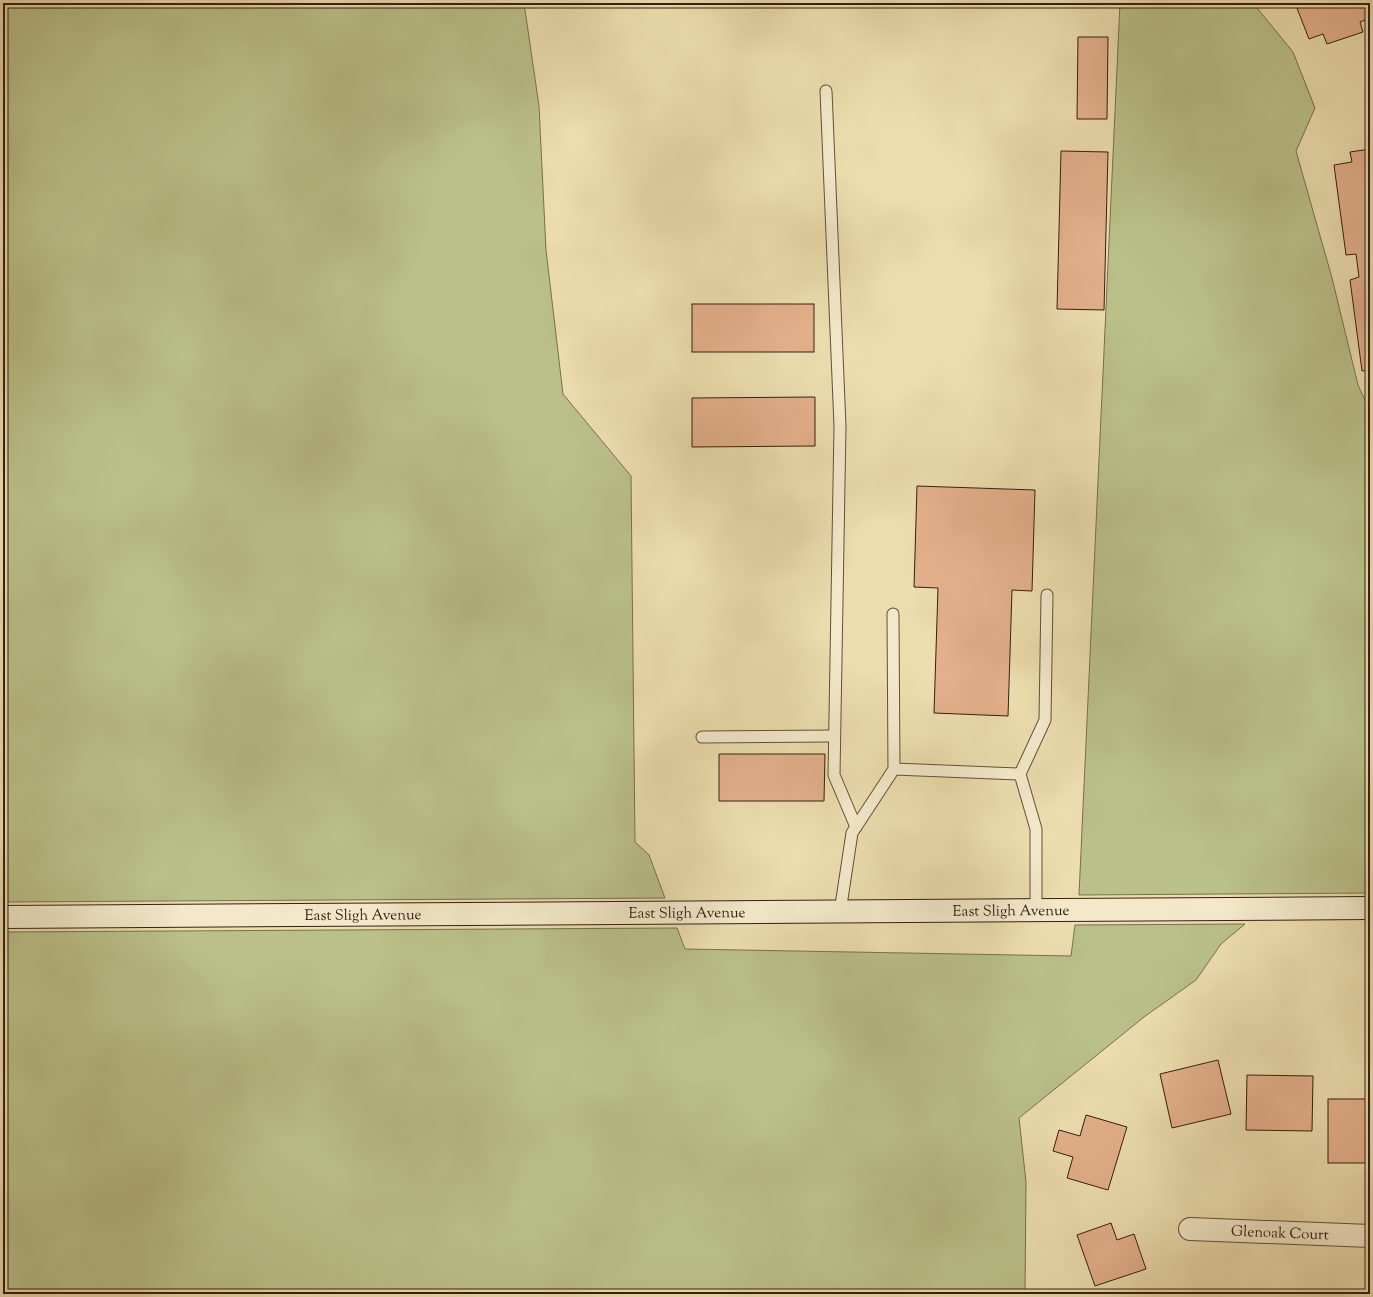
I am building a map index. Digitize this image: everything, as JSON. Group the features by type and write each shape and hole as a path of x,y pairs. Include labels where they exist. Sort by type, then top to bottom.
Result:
{"street":[{"name":"East Sligh Avenue","path":"3,917 1370,908"},
{"name":"Glenoak Court","path":"1190,1229 1370,1236"}],"lane":[{"path":"826,91 840,426 834,776 856,827"},
{"path":"1036,910 1036,829 1020,774 1045,720 1047,595"},
{"path":"840,912 852,833 894,769 893,614"},
{"path":"702,737 834,736"},
{"path":"894,769 1020,774"}],"green space":[{"path":"3,3 524,3 539,106 546,250 563,394 631,476 635,842 649,855 665,898 3,902"},
{"path":"1120,3 1253,3 1293,52 1315,108 1296,151 1332,278 1358,385 1370,411 1370,893 1079,895"},
{"path":"1245,924 1221,944 1196,980 1144,1017 1019,1118 1026,1182 1025,1294 3,1294 3,932 677,928 685,949 1071,956 1075,925"}],"building":[{"path":"1295,3 1370,3 1370,18 1360,22 1363,32 1327,44 1323,34 1309,39"},
{"path":"1078,37 1108,37 1107,119 1077,119"},
{"path":"1370,149 1370,370 1362,371 1350,280 1359,277 1356,254 1346,255 1334,165 1352,162 1350,152"},
{"path":"1061,151 1108,152 1104,310 1057,309"},
{"path":"692,304 814,304 814,352 692,352"},
{"path":"815,397 815,446 692,447 692,398"},
{"path":"917,486 1035,490 1032,591 1012,590 1008,716 934,713 938,588 914,587"},
{"path":"719,754 825,754 824,801 719,801"},
{"path":"1218,1060 1231,1114 1172,1128 1160,1074"},
{"path":"1247,1075 1313,1076 1312,1131 1246,1130"},
{"path":"1328,1099 1370,1099 1370,1163 1328,1163"},
{"path":"1086,1115 1127,1127 1108,1190 1067,1178 1073,1157 1053,1151 1059,1130 1080,1136"},
{"path":"1111,1223 1117,1240 1134,1234 1146,1269 1095,1286 1077,1235"},
{"path":"1163,1293 1197,1293 1163,1294"},
{"path":"1244,1293 1280,1293 1244,1294"}]}
